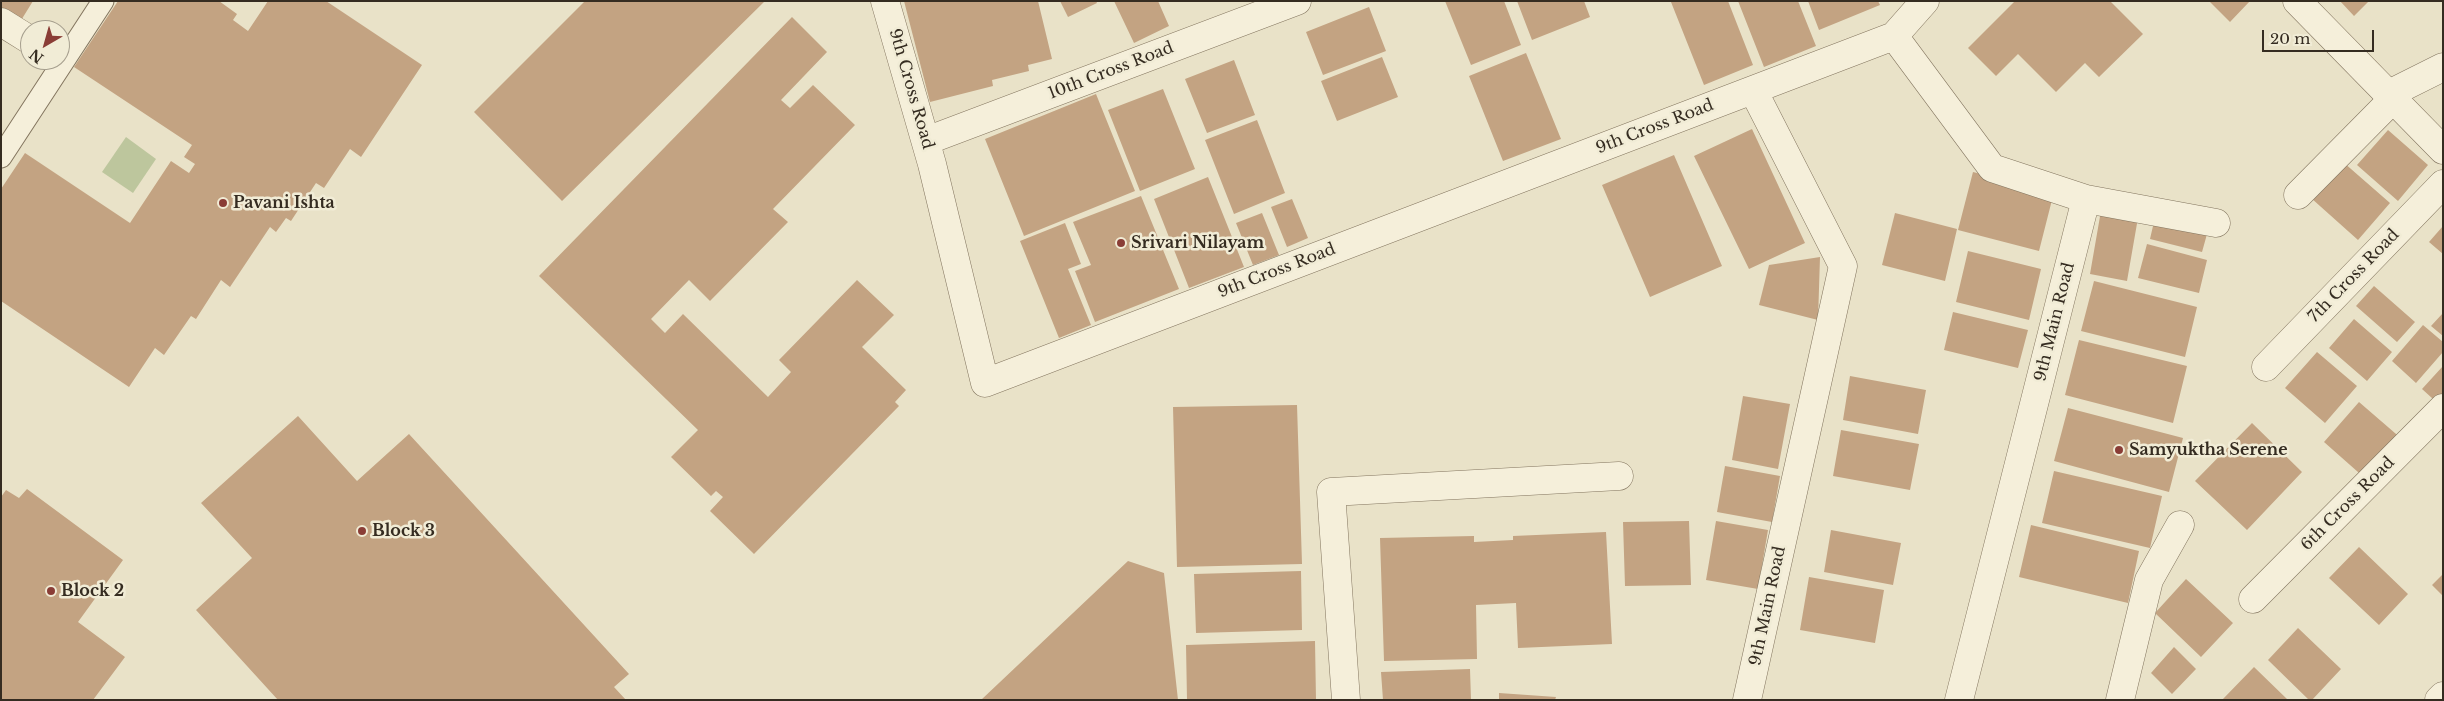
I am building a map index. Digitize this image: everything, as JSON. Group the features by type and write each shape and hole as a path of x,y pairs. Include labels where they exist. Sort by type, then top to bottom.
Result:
{"street":[{"name":"9th Cross Road","path":"885,1 926,141 985,383 1894,36 1925,1"},
{"name":"10th Cross Road","path":"926,141 1297,1"},
{"path":"2296,1 2443,150"},
{"path":"1,22 20,34"},
{"path":"1894,36 1992,168 2086,199 2216,223"},
{"path":"2298,195 2389,97 2443,67"},
{"name":"9th Main Road","path":"1747,700 1843,266 1752,90"},
{"name":"7th Cross Road","path":"2266,368 2443,184"},
{"name":"9th Main Road","path":"1959,700 2086,199"},
{"name":"6th Cross Road","path":"2253,599 2443,408"},
{"path":"1346,700 1331,492 1619,476"},
{"path":"2120,700 2149,580 2180,525"},
{"path":"2439,700 2443,696"}],"lane":[{"path":"70,48 103,1"},
{"path":"1,157 56,70"}],"green space":[{"path":"126,137 156,159 133,193 102,172"}],"building":[{"path":"1,1 33,1 20,22 1,10"},
{"name":"Pavani Ishta","path":"118,1 219,1 237,14 233,20 248,31 268,1 326,1 422,65 361,157 350,149 324,188 316,183 291,221 286,218 276,232 270,227 230,287 221,280 196,319 191,316 164,355 155,348 129,387 1,301 1,189 25,153 130,223 171,161 189,173 195,164 184,157 192,145 74,67"},
{"path":"585,1 765,1 562,201 474,112"},
{"path":"904,1 1038,1 1052,59 1028,65 1029,71 992,80 993,86 930,102"},
{"path":"1060,1 1096,1 1097,3 1068,17"},
{"path":"1114,1 1158,1 1169,26 1134,43"},
{"path":"1445,1 1504,1 1521,45 1471,65"},
{"path":"1517,1 1584,1 1590,17 1532,40"},
{"path":"1728,1 1753,65 1704,85 1671,2"},
{"path":"1738,1 1798,1 1816,46 1764,67"},
{"path":"1808,1 1878,1 1880,5 1819,30"},
{"path":"2015,1 2110,1 2143,34 2099,77 2085,63 2056,92 2018,54 1996,76 1968,48"},
{"path":"2209,1 2250,1 2230,22"},
{"path":"2340,1 2369,1 2354,16"},
{"path":"1369,7 1386,51 1323,75 1306,32"},
{"path":"792,17 827,52 781,100 790,108 813,85 855,125 773,209 788,222 710,301 689,280 651,319 665,333 683,314 768,397 791,372 779,360 857,280 894,315 862,347 906,390 895,402 899,406 754,554 710,511 723,497 716,491 711,496 671,457 698,430 539,276"},
{"path":"1526,53 1561,139 1503,161 1469,76"},
{"path":"1382,57 1398,97 1337,121 1321,81"},
{"path":"1234,60 1255,115 1207,133 1185,79"},
{"path":"1163,89 1195,169 1140,191 1108,110"},
{"path":"1096,94 1135,191 1024,236 985,139"},
{"path":"1257,120 1285,193 1234,214 1205,140"},
{"path":"1752,129 1805,243 1749,269 1694,156"},
{"path":"2388,130 2428,165 2398,201 2357,165"},
{"path":"1674,155 1722,266 1650,297 1602,185"},
{"path":"2343,162 2390,203 2358,240 2311,198"},
{"path":"1973,172 2054,192 2039,251 1958,230"},
{"path":"1208,177 1244,267 1189,288 1154,199"},
{"name":"Srivari Nilayam","path":"1141,196 1179,289 1095,322 1075,271 1091,265 1073,222"},
{"path":"1292,199 1308,238 1287,247 1271,207"},
{"path":"2102,205 2139,212 2127,281 2090,274"},
{"path":"1262,213 1279,255 1253,265 1236,223"},
{"path":"1895,213 1957,229 1945,281 1882,265"},
{"path":"2156,213 2209,227 2202,252 2150,239"},
{"path":"1065,223 1081,264 1068,269 1091,325 1059,338 1020,241"},
{"path":"2443,226 2443,254 2429,242"},
{"path":"2147,244 2207,260 2199,293 2138,278"},
{"path":"1968,251 2041,269 2029,320 1956,302"},
{"path":"1820,257 1818,320 1759,305 1769,265"},
{"path":"2094,281 2197,307 2185,357 2081,331"},
{"path":"2374,286 2415,322 2397,342 2356,306"},
{"path":"1953,312 2028,330 2018,368 1944,350"},
{"path":"2443,313 2443,336 2431,326"},
{"path":"2354,319 2392,352 2367,381 2329,348"},
{"path":"2423,325 2443,342 2443,352 2416,383 2392,361"},
{"path":"2079,340 2187,366 2173,423 2065,395"},
{"path":"2317,352 2357,386 2325,423 2285,388"},
{"path":"2443,366 2443,408 2422,389"},
{"path":"1850,376 1926,390 1918,434 1843,420"},
{"path":"1743,396 1790,404 1778,469 1732,460"},
{"path":"2359,402 2403,440 2367,480 2324,442"},
{"path":"1297,405 1302,564 1177,567 1173,407"},
{"name":"Samyuktha Serene","path":"2068,408 2183,438 2169,492 2054,461"},
{"name":"Block 3","path":"298,416 357,481 409,434 629,674 614,687 626,700 278,700 196,610 252,558 201,503"},
{"path":"2252,423 2302,472 2247,530 2195,481"},
{"path":"1841,430 1919,444 1910,490 1833,476"},
{"path":"1725,466 1780,476 1772,522 1717,512"},
{"path":"2054,471 2162,496 2150,548 2042,523"},
{"name":"Block 2","path":"27,489 123,560 78,622 125,657 93,700 1,700 1,497 6,490 19,498"},
{"path":"1689,521 1691,585 1625,586 1623,522"},
{"path":"1716,521 1768,530 1758,589 1706,580"},
{"path":"2031,525 2139,551 2128,603 2019,577"},
{"path":"1831,530 1901,543 1893,585 1824,572"},
{"path":"1606,532 1612,644 1518,648 1516,603 1476,605 1477,659 1384,661 1380,538 1474,536 1474,542 1513,540 1513,536"},
{"path":"2359,547 2408,594 2379,625 2329,578"},
{"path":"1128,561 1164,573 1178,700 981,700"},
{"path":"1301,571 1302,630 1196,633 1194,574"},
{"path":"2443,574 2443,596 2432,585"},
{"path":"1809,577 1884,590 1875,643 1800,630"},
{"path":"2186,579 2233,623 2201,657 2155,613"},
{"path":"2298,628 2341,669 2312,700 2309,700 2268,660"},
{"path":"1315,641 1316,700 1187,700 1186,645"},
{"path":"2174,647 2196,669 2172,694 2151,673"},
{"path":"2254,667 2288,700 2222,700"},
{"path":"1470,669 1471,700 1383,700 1381,672"},
{"path":"1499,693 1556,697 1555,700 1499,700"}],"place":[{"name":"Pavani Ishta","path":"223,203"},
{"name":"Srivari Nilayam","path":"1121,243"},
{"name":"Samyuktha Serene","path":"2119,450"},
{"name":"Block 3","path":"362,531"},
{"name":"Block 2","path":"51,591"}]}
